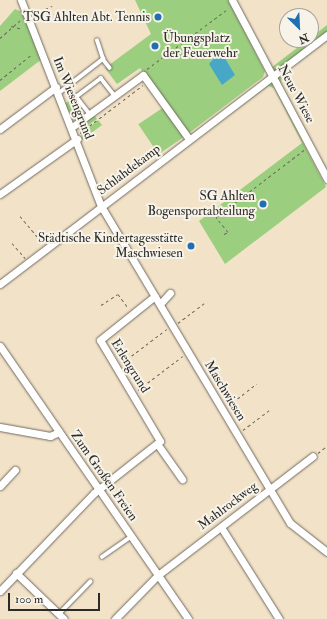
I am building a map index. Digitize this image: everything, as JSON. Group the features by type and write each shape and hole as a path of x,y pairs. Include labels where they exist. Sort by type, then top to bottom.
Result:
{"street":[{"name":"Im Wiesengrund","path":"21,0 77,136 101,206"},
{"name":"Neue Wiese","path":"233,3 327,179"},
{"name":"Schlahdekamp","path":"0,284 327,35"},
{"path":"72,127 143,75 189,139"},
{"path":"0,129 57,90"},
{"path":"0,194 77,136"},
{"name":"Maschwiesen","path":"101,206 290,523 327,552"},
{"path":"160,304 170,293"},
{"name":"Erlengrund","path":"155,296 100,340 157,432 158,445 182,479"},
{"name":"Zum Großen Freien","path":"0,346 188,619"},
{"path":"0,427 50,436 59,432"},
{"path":"0,591 99,489 158,445"},
{"name":"Mahlrockweg","path":"115,619 158,575 313,456"},
{"path":"0,486 15,470"},
{"path":"221,527 279,619"},
{"path":"16,573 62,617"}],"lane":[{"path":"97,41 103,59 110,68"},
{"path":"57,90 103,59"},
{"path":"90,114 76,97 95,82 101,78 115,96"},
{"path":"102,557 131,537"},
{"path":"62,617 90,582"}],"path":[{"path":"143,75 233,3"},
{"path":"28,16 52,6"},
{"path":"0,38 10,26 18,20"},
{"path":"10,26 22,29"},
{"path":"0,80 30,55"},
{"path":"77,136 148,82"},
{"path":"224,234 228,232 216,217 306,149"},
{"path":"20,216 47,247"},
{"path":"12,243 28,262"},
{"path":"101,305 118,294 130,311"},
{"path":"176,325 206,302"},
{"path":"119,366 169,327"},
{"path":"135,392 185,354"},
{"path":"225,408 256,384"},
{"path":"240,433 272,409"},
{"path":"313,456 327,446"}],"green space":[{"path":"135,0 228,0 265,71 263,77 189,133 140,68 117,84 105,68 151,34"},
{"path":"235,0 272,67 297,48 306,48 276,71 272,70"},
{"path":"15,9 22,12 42,59 0,91 0,26"},
{"path":"327,25 327,32 319,38 319,31"},
{"path":"315,48 282,75 281,83 327,175 277,81 279,75"},
{"name":"SG Ahlten Bogensportabteilung","path":"272,83 326,187 225,264 199,221 302,143 274,88 268,86 163,163 259,90"},
{"path":"70,101 82,117 76,121 72,120 65,103"},
{"path":"164,107 184,137 158,154 138,124"},
{"path":"94,115 97,119 80,132 79,127"},
{"path":"98,120 102,125 82,140 81,134"}],"water":[{"path":"223,55 235,75 222,85 209,64 216,56"}],"place":[{"name":"TSG Ahlten Abt. Tennis","path":"158,17"},
{"name":"Übungsplatz der Feuerwehr","path":"155,46"},
{"name":"SG Ahlten Bogensportabteilung","path":"263,204"},
{"name":"Städtische Kindertagesstätte Maschwiesen","path":"191,246"}]}
